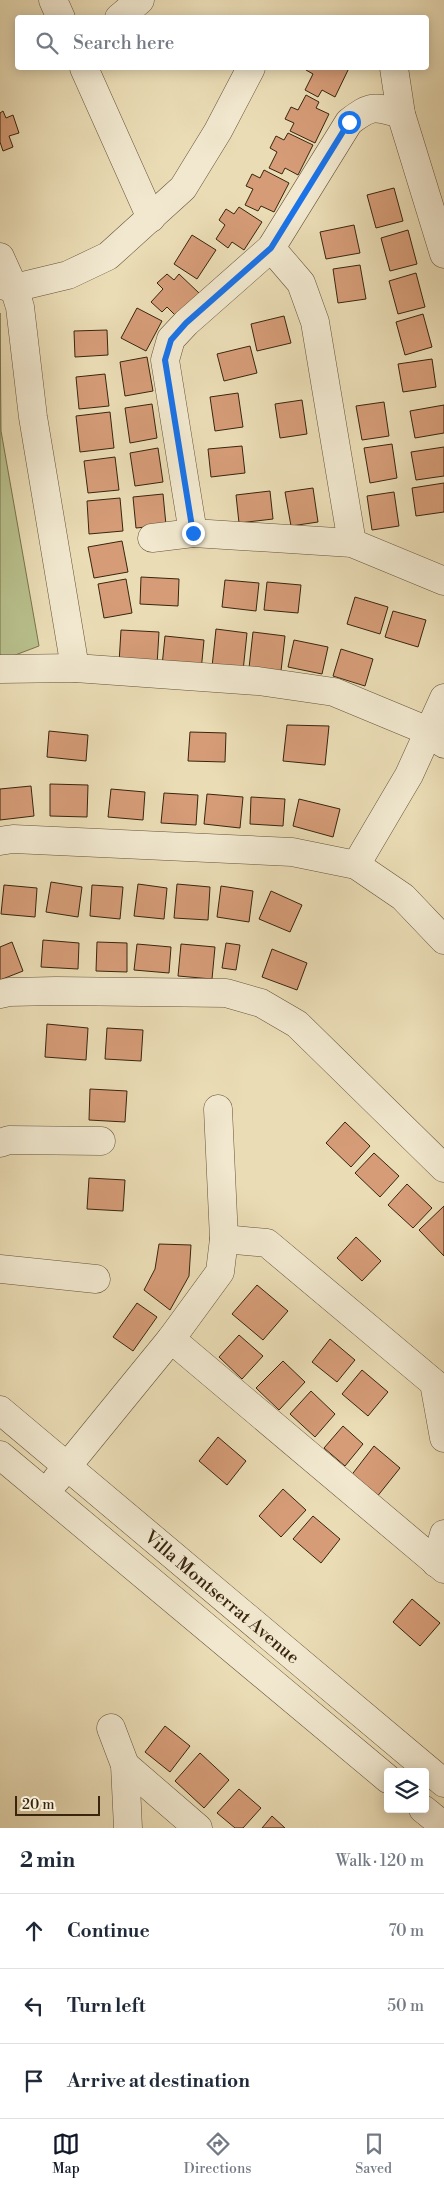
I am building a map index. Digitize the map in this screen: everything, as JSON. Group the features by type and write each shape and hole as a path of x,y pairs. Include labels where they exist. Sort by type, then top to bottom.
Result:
{"street":[{"path":"53,0 60,15"},
{"path":"122,15 140,0"},
{"path":"85,70 151,218"},
{"path":"7,286 68,275 108,256 151,218 183,188 218,132 249,70"},
{"path":"394,70 401,114 444,254"},
{"path":"193,533 165,360 171,340 186,323 271,248 349,122 365,110 382,108 401,114"},
{"path":"271,248 301,283 315,322 352,544"},
{"path":"0,257 7,286 20,307 32,417 75,668"},
{"path":"152,538 193,533 352,544 444,581"},
{"path":"0,669 75,668 258,681 334,692 436,737"},
{"path":"356,865 409,776 436,737 444,698"},
{"path":"0,841 13,839 243,848 292,852 356,865 403,897 444,940"},
{"path":"0,994 9,992 56,991 226,992 261,1003 297,1024 444,1168"},
{"path":"44,1492 171,1339 220,1272 224,1240 218,1109"},
{"path":"0,1143 9,1140 101,1141"},
{"path":"224,1240 267,1243 434,1383 444,1438"},
{"path":"0,1269 96,1278"},
{"path":"171,1339 440,1566"},
{"name":"Villa Montserrat Avenue","path":"0,1410 444,1783"},
{"name":"Villa Montserrat Avenue","path":"0,1455 384,1776"},
{"path":"440,1566 444,1534"},
{"path":"111,1728 125,1765 128,1828"},
{"path":"125,1765 198,1828"},
{"path":"428,1813 444,1826"}],"green space":[{"path":"0,313 1,431 39,646 2,660 0,660"}],"building":[{"path":"306,70 348,70 335,97 322,90 318,97 305,90 313,74"},
{"path":"306,95 319,102 316,108 329,114 315,143 290,131 294,123 285,119 291,107 298,110"},
{"path":"3,111 6,118 13,115 19,133 9,136 13,147 3,151 0,142 0,113"},
{"path":"288,133 313,145 298,175 285,168 282,174 269,168 277,152 270,148 276,136 284,140"},
{"path":"264,170 289,183 274,212 261,206 258,211 245,205 253,189 246,186 252,174 260,178"},
{"path":"394,188 403,221 376,228 367,195"},
{"path":"239,207 262,222 244,250 232,242 228,248 216,239 225,225 219,220 226,209 234,214"},
{"path":"354,225 360,253 326,259 320,232"},
{"path":"408,230 417,264 390,271 381,238"},
{"path":"192,235 216,250 197,279 174,264"},
{"path":"360,265 366,299 338,303 333,269"},
{"path":"416,273 425,307 398,314 389,281"},
{"path":"167,274 174,280 179,274 199,293 177,317 167,307 162,312 151,302 163,289 157,283"},
{"path":"137,308 162,321 146,351 121,338"},
{"path":"423,314 432,347 405,355 396,322"},
{"path":"284,316 291,343 257,351 251,324"},
{"path":"107,330 108,355 75,357 74,331"},
{"path":"250,346 257,373 224,381 217,354"},
{"path":"147,357 153,391 125,396 120,362"},
{"path":"432,359 436,387 403,392 398,364"},
{"path":"105,374 109,406 79,409 76,377"},
{"path":"238,393 243,427 215,431 210,397"},
{"path":"302,400 307,434 280,438 275,404"},
{"path":"384,402 389,436 362,440 356,406"},
{"path":"152,404 157,438 130,443 125,408"},
{"path":"444,405 444,433 415,438 410,411"},
{"path":"110,412 114,448 80,452 76,416"},
{"path":"392,444 397,478 370,483 364,448"},
{"path":"242,446 245,473 211,477 208,449"},
{"path":"444,447 444,476 416,480 411,452"},
{"path":"158,448 163,482 135,486 130,453"},
{"path":"115,457 119,490 88,493 84,461"},
{"path":"444,483 444,512 416,516 412,488"},
{"path":"313,488 318,522 291,526 285,492"},
{"path":"270,491 273,519 239,523 236,495"},
{"path":"394,492 399,526 372,530 367,496"},
{"path":"163,494 166,525 136,528 133,497"},
{"path":"120,498 123,531 89,534 87,501"},
{"path":"122,541 128,572 94,578 88,547"},
{"path":"141,577 179,579 178,606 140,604"},
{"path":"126,579 132,613 104,618 98,584"},
{"path":"225,580 259,583 256,611 222,607"},
{"path":"267,582 301,585 298,613 264,610"},
{"path":"355,597 388,607 380,634 347,624"},
{"path":"393,611 426,620 418,647 385,637"},
{"path":"216,629 247,633 243,671 212,667"},
{"path":"121,630 159,632 157,665 119,663"},
{"path":"253,632 285,636 281,671 249,668"},
{"path":"165,636 204,640 201,671 162,666"},
{"path":"294,640 328,647 322,674 288,667"},
{"path":"341,649 373,659 365,686 333,676"},
{"path":"287,725 329,726 325,765 283,761"},
{"path":"49,731 88,735 86,761 47,757"},
{"path":"190,732 226,733 225,762 188,761"},
{"path":"50,784 88,785 87,817 50,816"},
{"path":"31,786 34,816 0,820 0,789"},
{"path":"111,789 145,792 143,820 108,817"},
{"path":"164,793 198,795 196,825 161,823"},
{"path":"207,794 243,797 240,828 204,824"},
{"path":"251,797 285,799 283,826 250,824"},
{"path":"299,799 340,809 333,837 293,826"},
{"path":"51,882 82,887 78,917 46,912"},
{"path":"138,884 167,888 164,919 134,916"},
{"path":"177,884 210,887 208,920 174,918"},
{"path":"4,885 37,888 35,917 1,914"},
{"path":"92,885 123,887 120,919 90,916"},
{"path":"221,886 253,891 249,922 217,917"},
{"path":"271,891 302,905 290,932 259,919"},
{"path":"43,940 79,943 78,969 41,967"},
{"path":"12,942 23,971 0,980 0,947"},
{"path":"97,942 127,943 127,972 96,971"},
{"path":"226,943 240,945 236,970 222,968"},
{"path":"137,944 171,947 169,973 134,970"},
{"path":"181,944 215,947 212,979 178,976"},
{"path":"272,949 307,963 297,990 262,977"},
{"path":"47,1024 88,1028 86,1060 45,1057"},
{"path":"107,1028 143,1030 141,1061 105,1059"},
{"path":"90,1089 127,1091 125,1122 89,1120"},
{"path":"345,1122 370,1146 351,1167 326,1143"},
{"path":"374,1153 399,1176 380,1197 355,1173"},
{"path":"89,1178 125,1180 123,1211 87,1209"},
{"path":"407,1184 432,1208 413,1228 388,1205"},
{"path":"444,1206 444,1256 419,1230"},
{"path":"356,1237 381,1261 362,1281 337,1258"},
{"path":"159,1244 191,1245 189,1276 170,1310 144,1290 155,1269"},
{"path":"257,1285 288,1311 263,1340 232,1314"},
{"path":"137,1303 157,1317 133,1351 113,1337"},
{"path":"239,1335 263,1356 242,1379 219,1357"},
{"path":"330,1339 355,1360 337,1382 312,1362"},
{"path":"283,1361 305,1382 279,1410 256,1388"},
{"path":"362,1370 388,1392 368,1416 342,1394"},
{"path":"311,1391 335,1414 315,1437 290,1414"},
{"path":"343,1426 363,1444 345,1466 324,1448"},
{"path":"218,1437 246,1461 227,1485 199,1461"},
{"path":"374,1446 400,1468 376,1498 350,1477"},
{"path":"283,1489 306,1510 281,1537 259,1516"},
{"path":"313,1516 340,1539 321,1563 293,1539"},
{"path":"412,1599 440,1623 420,1646 393,1622"},
{"path":"165,1726 190,1746 170,1772 145,1752"},
{"path":"200,1753 229,1780 204,1808 175,1781"},
{"path":"239,1789 261,1808 243,1828 235,1828 217,1813"},
{"path":"272,1816 285,1828 262,1828"}],"route":[{"path":"193,533 165,360 171,340 186,323 271,248 349,122"}]}
